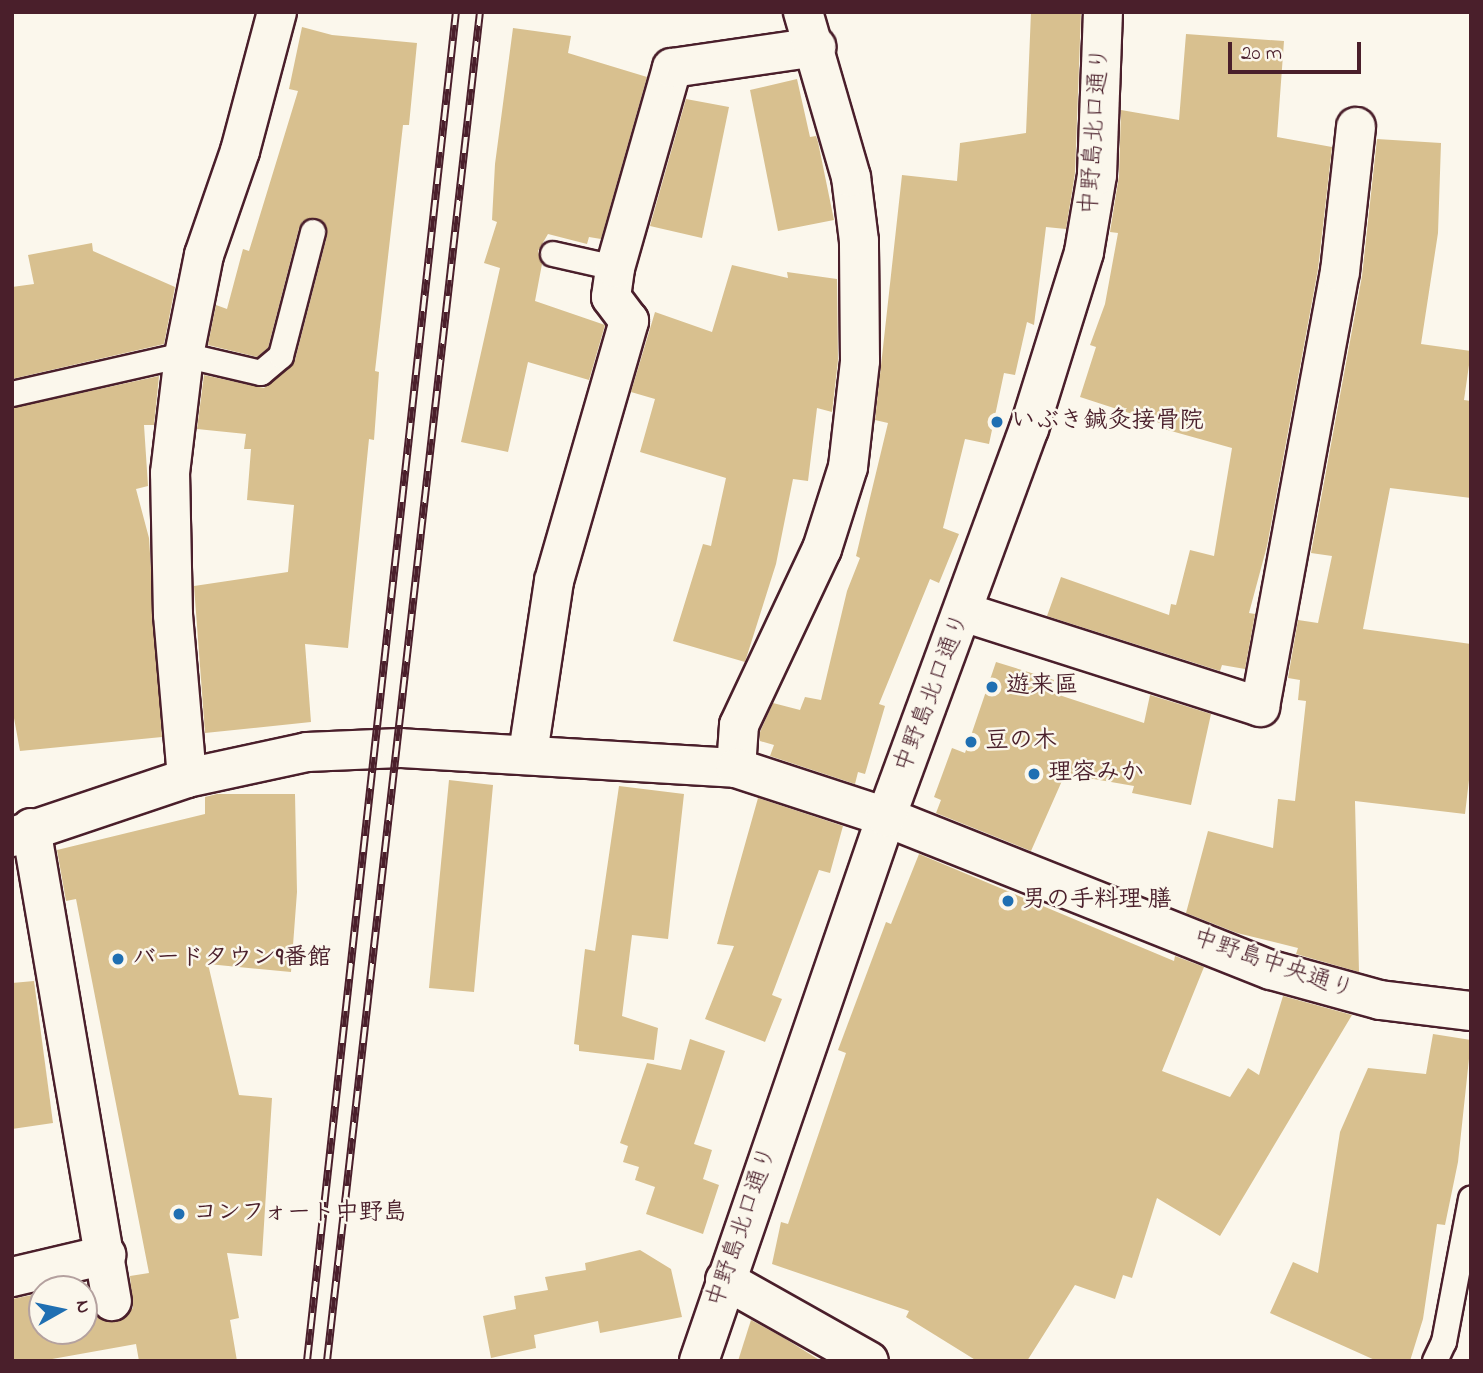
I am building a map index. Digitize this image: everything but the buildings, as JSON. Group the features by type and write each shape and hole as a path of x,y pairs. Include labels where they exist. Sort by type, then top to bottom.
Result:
{"street":[{"path":"187,778 173,615 170,473 184,355 204,255 240,151 277,12"},
{"path":"736,768 739,725 822,549 848,467 860,361 859,241 852,177 816,47 803,12"},
{"name":"中野島北口通り","path":"694,1360 725,1280 886,817 1029,429 1084,252 1097,175 1103,12"},
{"path":"528,753 554,581 617,377 629,321 611,297 615,268 672,68 816,47"},
{"path":"963,612 1261,707 1340,272 1356,127"},
{"name":"中野島中央通り","path":"22,833 187,778 307,752 400,748 528,753 736,768 886,817 1271,970 1380,1000 1471,1011"},
{"path":"22,833 106,1255 112,1301"},
{"path":"12,1277 106,1255"},
{"path":"725,1280 869,1361"}],"lane":[{"path":"12,394 184,355 261,373 282,356 313,232"},
{"path":"553,254 615,268"},
{"path":"1435,1361 1444,1342 1471,1199"}],"railway":[{"path":"307,1361 456,12"},
{"path":"327,1361 480,12"}],"place":[{"name":"いぶき鍼灸接骨院","path":"997,422"},
{"name":"遊来區","path":"992,687"},
{"name":"豆の木","path":"971,742"},
{"name":"理容みか","path":"1034,774"},
{"name":"男の手料理 膳","path":"1008,901"},
{"name":"バードタウン9番館","path":"118,959"},
{"name":"コンフォート中野島","path":"179,1214"}]}
